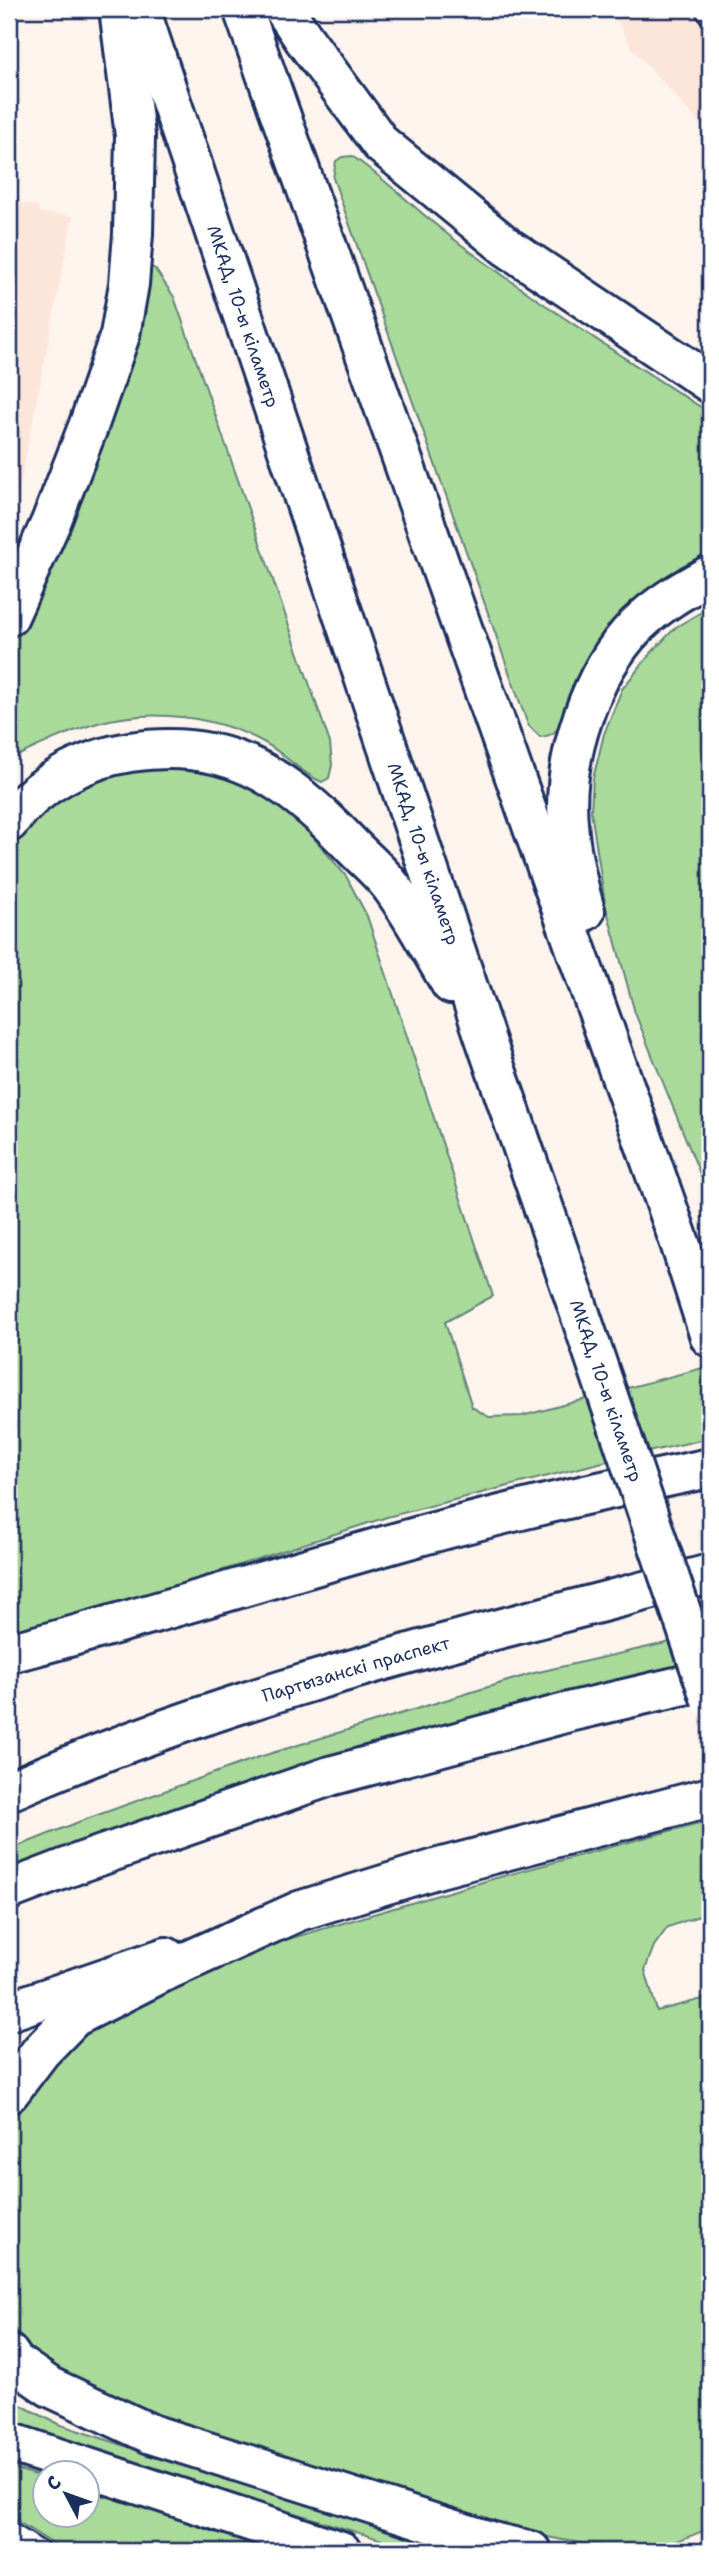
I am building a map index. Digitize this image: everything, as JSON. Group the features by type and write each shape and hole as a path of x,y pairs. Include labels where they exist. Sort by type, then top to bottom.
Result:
{"main road":[{"path":"9,616 51,522 120,335 133,234 135,136 119,9"},
{"name":"МКАД, 10-ы кіламетр","path":"140,9 486,1041 710,1697"},
{"path":"243,9 684,1257"},
{"path":"284,9 381,144 507,247 710,383"},
{"path":"710,575 671,596 636,626 612,654 577,731 567,820 575,875 619,1045 710,1337"},
{"path":"9,822 20,807 56,778 110,755 160,747 205,750 245,764 280,781 321,814 392,888 486,1041"},
{"path":"9,1653 123,1624 393,1543 617,1487 710,1468"},
{"name":"Партызанскі праспект","path":"9,1791 70,1764 275,1691 710,1574"},
{"path":"9,1674 123,1624"},
{"path":"9,1890 82,1861 330,1776 573,1711 710,1679"},
{"path":"9,2011 299,1912 439,1868 710,1797"},
{"path":"9,2093 41,2050 74,2017 161,1973 299,1912"},
{"path":"9,2354 15,2363 50,2387 151,2434 496,2543 531,2551"},
{"path":"9,2442 341,2551"}],"lane":[{"path":"705,9 710,16"},
{"path":"9,2532 39,2551"}],"shaded area":[{"path":"612,9 710,9 710,135 631,47"},
{"path":"9,201 38,206 38,212 73,216 18,497 9,519"}],"green space":[{"path":"352,156 451,237 514,283 710,413 710,555 682,566 643,593 613,624 562,723 548,736 540,737 528,725 333,178 336,161"},
{"path":"146,264 155,269 174,297 330,743 332,765 329,778 322,782 272,747 246,734 226,726 183,717 118,718 64,735 9,760 9,642 46,559"},
{"path":"710,607 710,1199 635,1013 605,903 591,811 593,779 604,734 622,689 676,627"},
{"path":"133,766 220,771 285,807 346,876 367,916 493,1296 445,1322 472,1407 489,1417 522,1416 710,1366 710,1438 387,1517 9,1637 9,846 50,806 97,780"},
{"path":"710,1633 710,1658 594,1686 446,1729 9,1876 9,1850 259,1757 534,1673"},
{"path":"710,1820 710,1912 668,1927 654,1946 645,1970 657,2011 710,1997 710,2528 669,2543 629,2547 590,2544 513,2530 102,2397 36,2359 9,2321 9,2118 13,2109 67,2045 105,2018 248,1951 496,1878"},
{"path":"9,2399 58,2424 457,2551 418,2551 9,2425"},
{"path":"9,2467 32,2474 32,2528 102,2528 102,2494 288,2551 64,2551 9,2516"}]}
